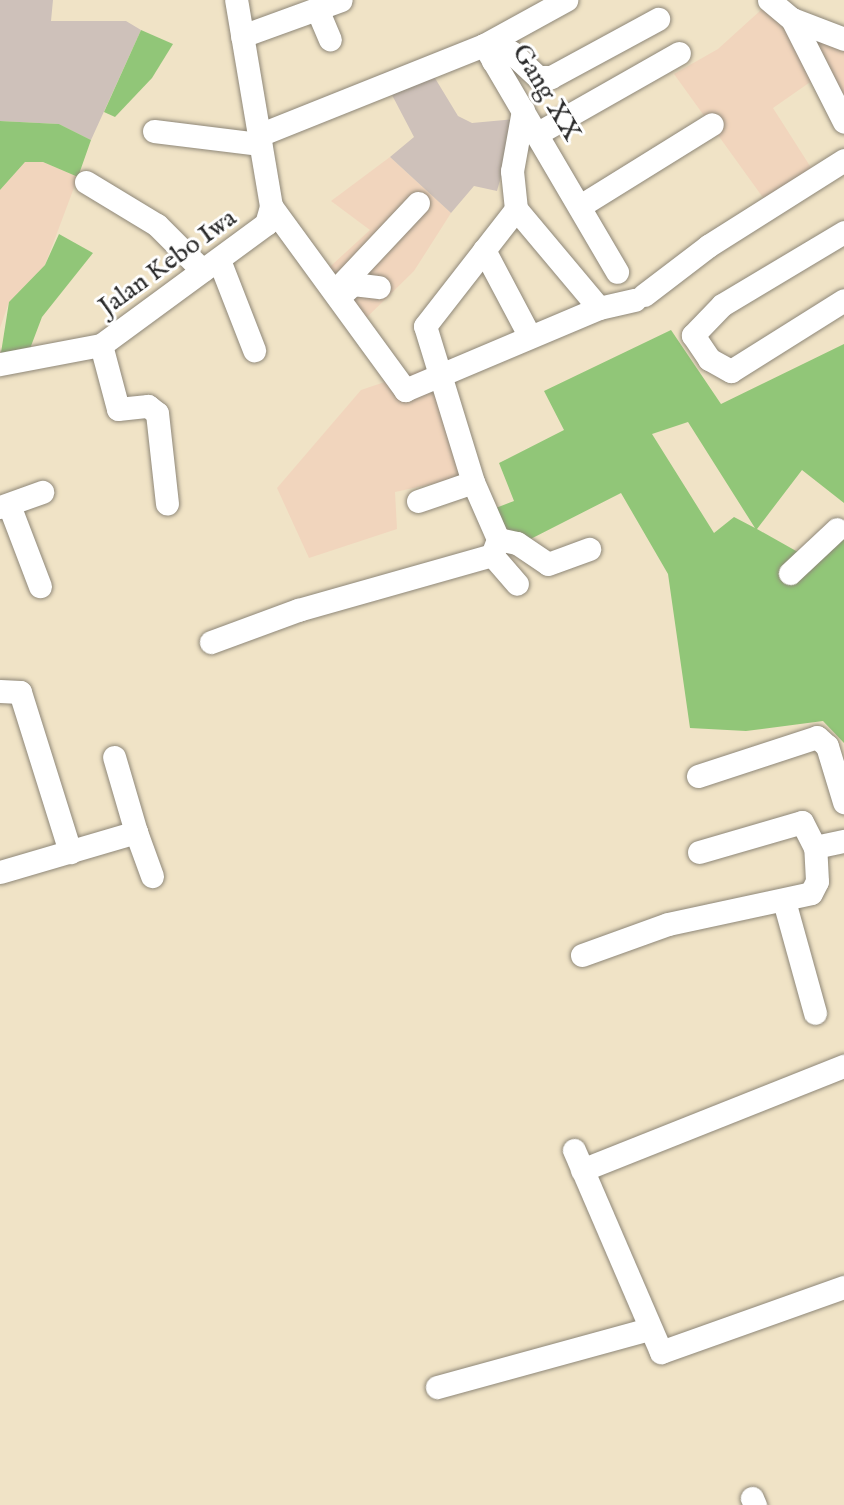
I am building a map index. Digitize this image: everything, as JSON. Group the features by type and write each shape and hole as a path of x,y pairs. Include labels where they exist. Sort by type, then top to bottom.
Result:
{"street":[{"name":"Jalan Kebo Iwa","path":"0,365 101,345 258,234 271,206 236,0"},
{"path":"242,36 341,0"},
{"path":"489,53 566,0"},
{"path":"769,0 792,19 844,39"},
{"path":"317,9 330,39"},
{"path":"489,53 511,52 538,77 551,77 658,19"},
{"path":"792,19 844,122"},
{"name":"Gang XX","path":"259,139 489,53 617,272"},
{"path":"538,133 680,53"},
{"path":"523,110 512,171 516,209 599,308"},
{"path":"580,206 712,124"},
{"path":"154,131 259,139"},
{"path":"271,206 405,390 599,308 640,297 708,246 844,160"},
{"path":"86,182 157,225 211,265 254,350"},
{"path":"336,294 384,246 418,203"},
{"path":"516,209 425,326 424,338 444,372 473,482 495,547 517,584"},
{"path":"844,232 722,305 693,335 709,359 731,371 844,300"},
{"path":"484,250 530,337"},
{"path":"336,294 354,284 379,287"},
{"path":"101,345 118,409 148,406 157,413 167,503"},
{"path":"418,501 473,482"},
{"path":"40,586 5,506 42,492"},
{"path":"790,573 837,529"},
{"path":"211,642 298,610 495,547 517,542 548,564 589,549"},
{"path":"0,691 20,692 70,852"},
{"path":"698,776 817,737 827,746 844,802"},
{"path":"114,757 152,876"},
{"path":"582,955 668,924 783,901 816,888 815,847 802,822 699,852"},
{"path":"0,872 136,832"},
{"path":"815,847 844,841"},
{"path":"783,901 815,1013"},
{"path":"844,1066 578,1160 649,1329 665,1352 844,1287"},
{"path":"437,1387 649,1329"}],"shaded area":[{"path":"0,0 53,0 51,21 126,21 141,30 91,140 59,124 0,121"},
{"path":"772,0 844,38 844,132 816,78 773,108 817,177 764,199 674,74 718,49"},
{"path":"424,60 458,116 472,123 517,119 497,191 474,186 451,213 390,157 414,137 381,74"},
{"path":"390,157 451,213 414,271 360,324 321,275 370,230 331,201"},
{"path":"25,162 43,162 78,177 45,265 9,302 0,328 0,190"},
{"path":"435,365 468,476 395,492 397,529 309,558 277,488 361,390"}],"green space":[{"path":"141,30 173,44 152,78 115,117 104,112"},
{"path":"0,121 59,124 91,140 78,177 43,162 25,162 0,190"},
{"path":"59,234 93,253 42,317 28,354 0,359 9,302 45,265"},
{"path":"671,330 721,404 844,344 844,503 802,470 757,529 805,556 844,530 844,743 823,721 746,731 690,728 668,574 621,493 497,556 488,511 514,501 499,463 564,430 544,391","holes":["688,422 755,528 734,517 714,533 652,434"]}]}
